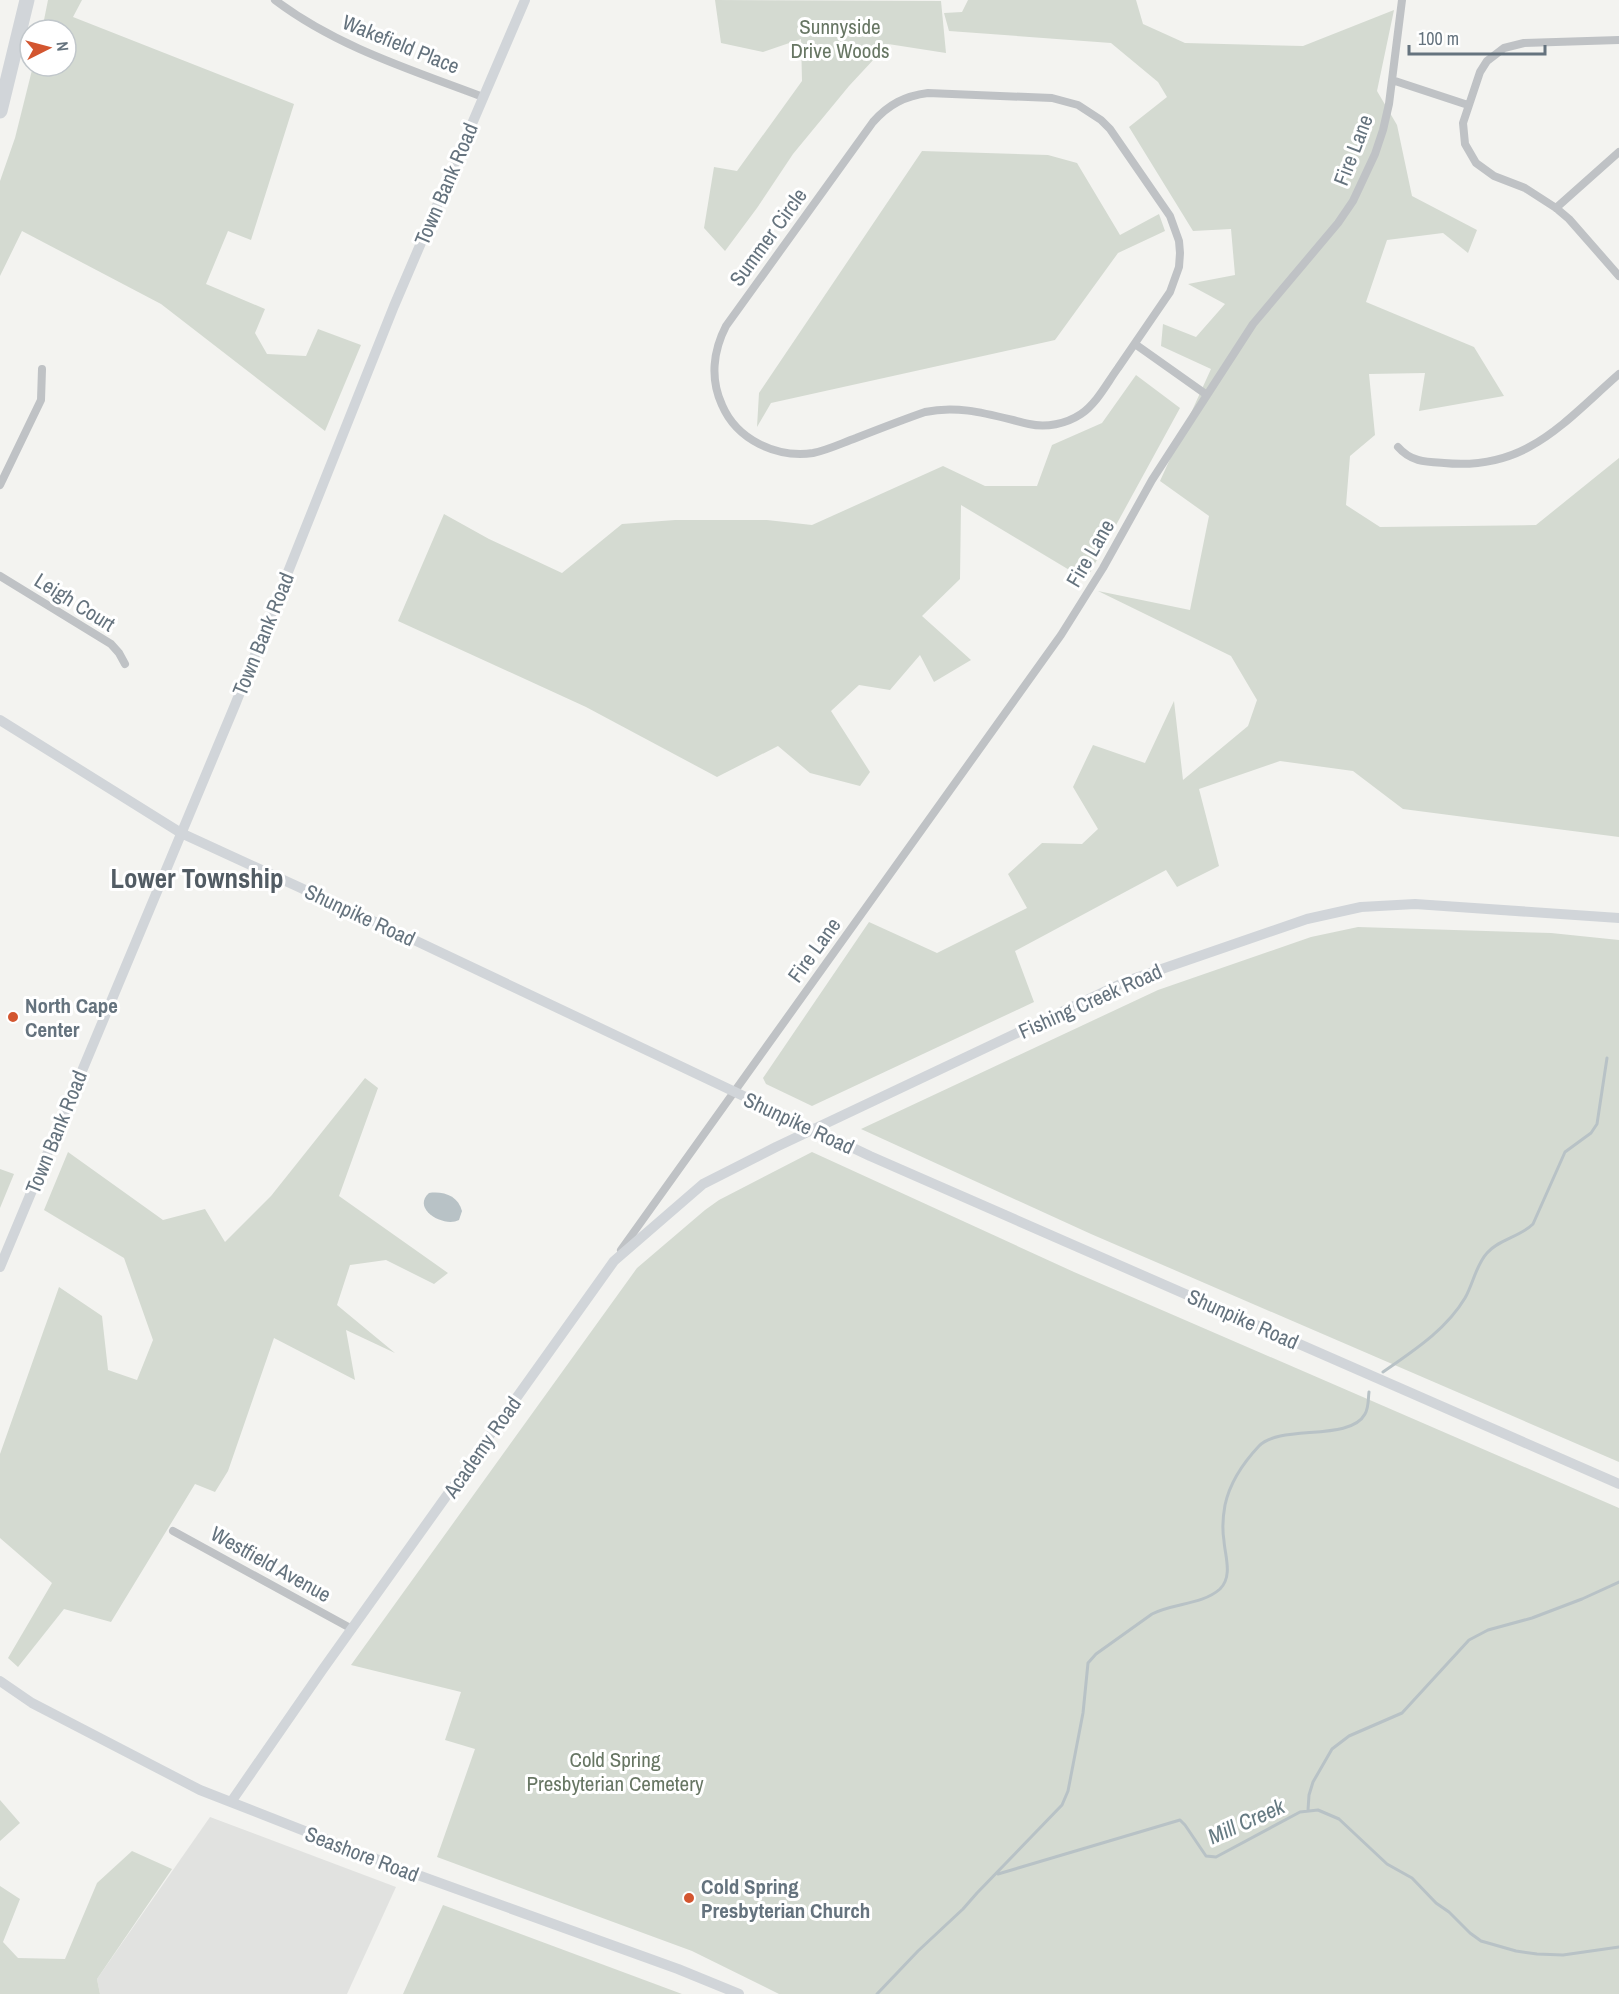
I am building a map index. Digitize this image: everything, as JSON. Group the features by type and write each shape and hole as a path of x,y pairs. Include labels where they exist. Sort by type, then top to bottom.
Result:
{"highway":[{"path":"0,111 27,0"}],"street":[{"name":"Town Bank Road","path":"0,1267 239,694 394,306 525,0"},
{"name":"Fire Lane","path":"734,1092 1061,635 1103,568 1152,480 1253,324 1338,223 1353,201 1375,154 1387,113 1402,0"},
{"name":"Wakefield Place","path":"275,1 343,42 483,97"},
{"path":"1619,40 1524,43 1504,48 1487,61 1480,72 1463,116 1465,144 1476,163 1494,176 1525,188 1556,208 1569,219 1619,276"},
{"path":"1392,80 1468,105"},
{"name":"Summer Circle","path":"916,94 1052,98 1066,101 1091,112 1110,129 1170,216 1179,241 1179,267 1175,281 1135,344 1098,397 1080,414 1069,420 1051,425 1032,425 968,410 939,409 925,412 829,448 801,454 768,448 751,440 739,430 723,408 715,381 716,352 726,326 873,122 892,104 916,94"},
{"path":"1556,208 1619,152"},
{"path":"1135,344 1207,396"},
{"path":"0,485 41,400 42,369"},
{"path":"1398,447 1411,458 1419,461 1464,465 1499,461 1517,455 1545,438 1619,374"},
{"name":"Leigh Court","path":"0,576 111,644 125,664"},
{"name":"Shunpike Road","path":"0,720 181,832 881,1161 1619,1484"},
{"name":"Fishing Creek Road","path":"614,1261 704,1184 813,1129 1127,981 1308,919 1361,907 1415,904 1619,918"},
{"name":"Academy Road","path":"231,1802 734,1092"},
{"name":"Westfield Avenue","path":"173,1531 352,1629"},
{"name":"Seashore Road","path":"0,1681 32,1703 200,1790 404,1870 678,1969 739,1994"}],"shaded area":[{"path":"429,1193 445,1194 454,1198 462,1211 459,1220 445,1221 432,1216 424,1205"},
{"path":"210,1817 396,1887 347,1994 100,1994 97,1979"}],"green space":[{"path":"48,0 82,0 73,17 76,18 44,18"},
{"name":"Sunnyside Drive Woods","path":"715,0 941,1 946,53 888,44 849,86 793,154 725,251 704,228 714,167 737,171 802,81 801,39 763,52 721,43"},
{"path":"968,0 1136,0 1143,24 1185,43 1303,46 1394,10 1377,91 1397,125 1412,196 1477,230 1468,253 1443,233 1387,240 1366,302 1474,347 1504,396 1419,411 1425,373 1369,374 1375,435 1350,456 1346,505 1380,527 1536,525 1619,458 1619,837 1403,809 1353,771 1280,761 1199,789 1219,866 1177,887 1166,870 1015,951 1034,1002 812,1106 766,1084 763,1078 869,922 937,953 1027,908 1008,874 1042,843 1082,844 1098,829 1073,787 1093,745 1145,763 1174,701 1183,780 1248,726 1257,700 1231,656 1098,591 1190,610 1209,516 1160,481 1211,369 1161,346 1163,324 1196,337 1225,304 1188,284 1235,275 1231,229 1193,231 1129,127 1167,97 1158,82 1111,43 949,31 944,13 962,12"},
{"path":"78,19 294,104 251,240 228,231 206,284 265,309 255,333 267,354 306,356 318,329 361,345 325,431 161,304 22,231 0,276 0,181 15,138 30,78 78,78"},
{"path":"922,151 1048,155 1077,163 1120,235 1159,214 1165,231 1118,253 1055,340 771,403 757,427 759,393"},
{"path":"1136,375 1180,408 1086,580 961,505 960,579 922,616 971,660 934,682 920,655 890,690 859,685 831,711 870,772 860,786 810,773 778,746 717,777 586,707 398,621 444,514 489,539 562,573 622,524 675,520 767,520 812,525 943,466 985,486 1037,486 1052,445 1102,423"},
{"path":"1358,927 1551,933 1619,940 1619,1462 1091,1234 861,1129 1158,990 1311,937"},
{"path":"365,1078 378,1088 339,1196 448,1273 434,1284 386,1260 350,1265 337,1305 395,1353 346,1330 355,1380 274,1338 228,1471 215,1492 195,1484 111,1622 64,1609 18,1667 8,1658 52,1583 0,1538 0,1454 59,1287 102,1316 108,1370 137,1380 153,1340 124,1258 44,1210 68,1152 163,1220 205,1209 225,1242 271,1196"},
{"name":"Cold Spring Presbyterian Cemetery","path":"812,1152 1074,1272 1619,1508 1619,1994 779,1994 692,1951 437,1857 475,1749 445,1740 461,1692 351,1665 637,1268 719,1200"},
{"path":"0,1169 14,1174 0,1208"},
{"path":"0,1800 20,1823 0,1841"},
{"path":"132,1851 172,1869 97,1979 100,1994 0,1994 0,1886 20,1899 3,1942 18,1958 65,1959 97,1883"},
{"path":"443,1905 682,1994 403,1994"}],"waterway":[{"path":"1383,1372 1439,1330 1457,1310 1465,1298 1480,1263 1492,1248 1533,1224 1565,1152 1591,1133 1597,1124 1607,1058"},
{"path":"877,1994 963,1909 1062,1805 1068,1791 1083,1713 1088,1663 1096,1654 1152,1614 1205,1598 1224,1584 1227,1572 1223,1532 1225,1505 1234,1481 1248,1459 1259,1446 1269,1439 1330,1431 1357,1423 1365,1414 1369,1392"},
{"path":"1308,1810 1313,1782 1332,1749 1349,1736 1402,1713 1469,1640 1488,1630 1532,1618 1582,1599 1619,1582"},
{"name":"Mill Creek","path":"998,1874 1180,1820 1206,1856 1216,1857 1300,1812 1318,1810 1339,1819 1387,1864 1412,1878 1436,1903 1481,1941 1516,1951 1537,1954 1563,1955 1619,1947"}],"place":[{"name":"North Cape Center","path":"13,1017"},
{"name":"Cold Spring Presbyterian Church","path":"689,1898"}],"district":[{"name":"Lower Township","path":"197,878"}]}
